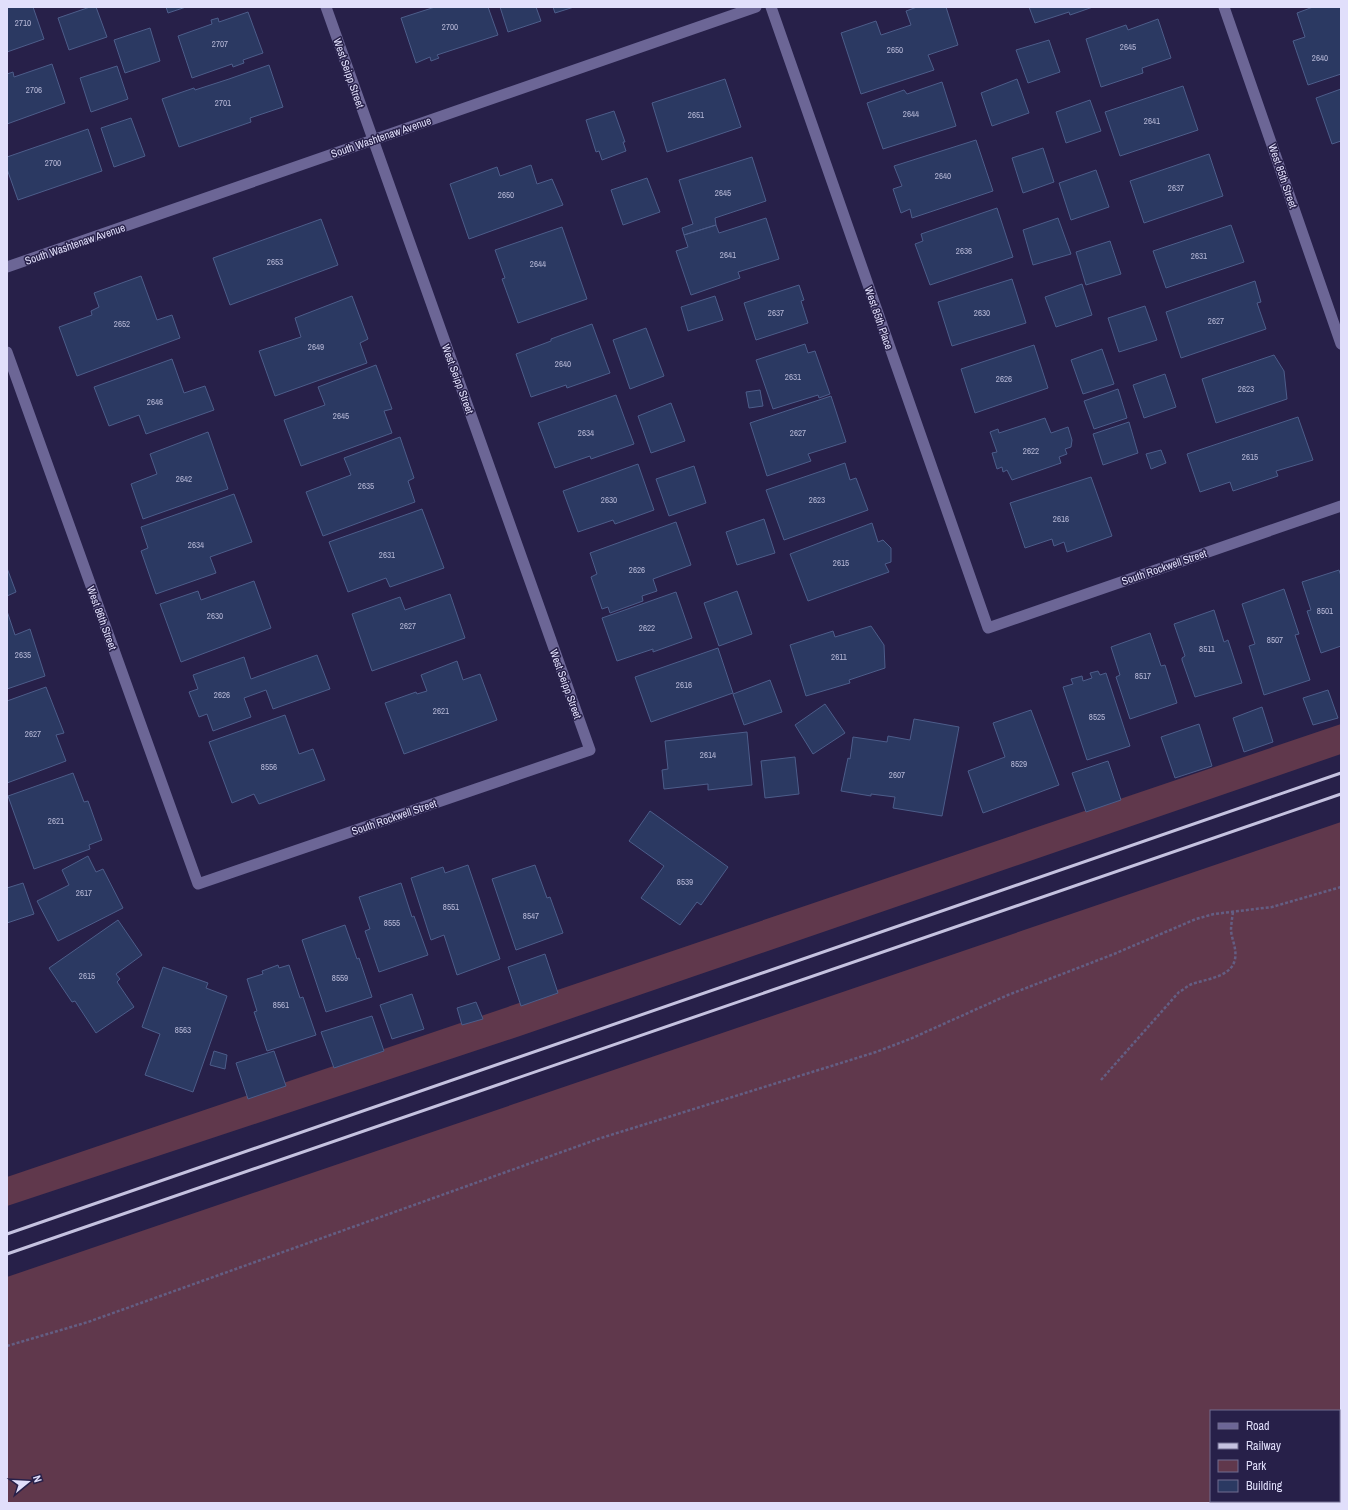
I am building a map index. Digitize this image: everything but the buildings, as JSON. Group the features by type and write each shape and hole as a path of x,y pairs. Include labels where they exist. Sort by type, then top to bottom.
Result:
{"street":[{"name":"West Seipp Street","path":"326,7 590,750"},
{"name":"South Washtenaw Avenue","path":"7,267 756,7"},
{"name":"West 85th Place","path":"771,7 988,628"},
{"name":"West 85th Street","path":"1224,7 1341,344"},
{"name":"West 86th Street","path":"7,352 198,884"},
{"name":"South Rockwell Street","path":"988,628 1341,506"},
{"name":"South Rockwell Street","path":"198,884 590,750"}],"path":[{"path":"7,1346 88,1322 598,1139 910,1040 1008,995 1114,954 1196,919 1214,914 1272,907 1341,887"},
{"path":"1101,1080 1179,992 1190,985 1220,975 1232,967 1235,958 1235,949 1231,930 1233,912"}],"green space":[{"path":"1341,724 1341,754 520,1036 7,1206 7,1177"},
{"path":"1341,822 1341,1503 7,1503 7,1277"}],"railway":[{"path":"7,1234 1341,773"},
{"path":"7,1254 1341,794"}]}
